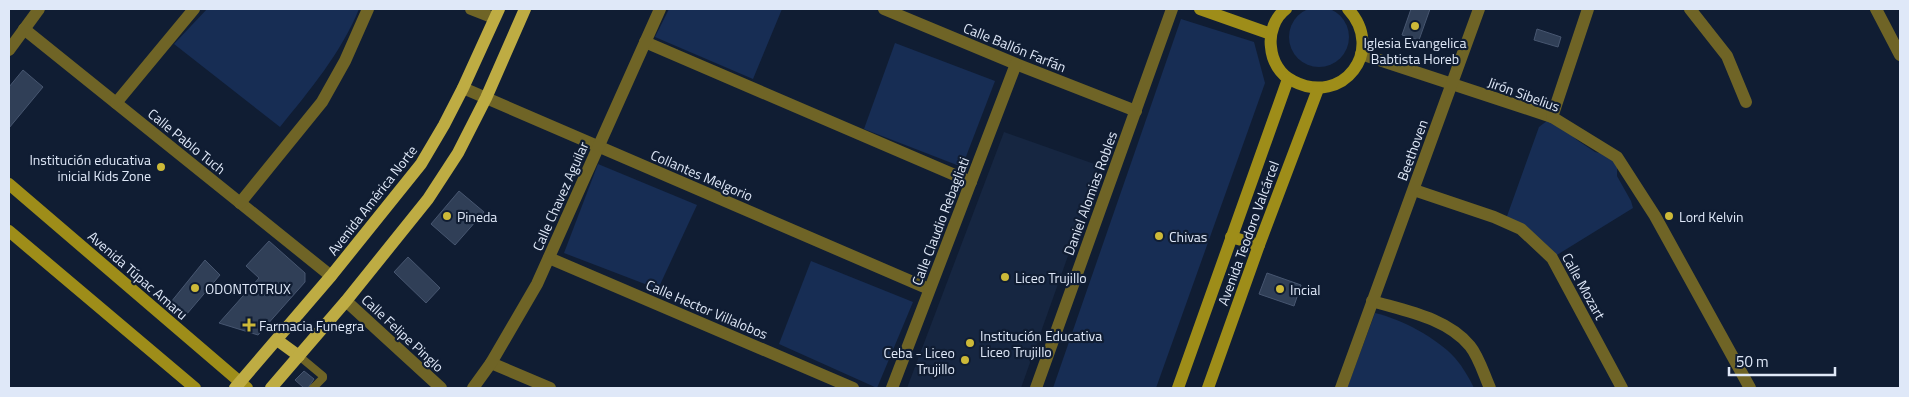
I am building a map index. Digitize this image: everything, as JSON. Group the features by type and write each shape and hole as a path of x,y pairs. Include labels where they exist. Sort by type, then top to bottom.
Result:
{"main road":[{"path":"271,388 346,301 428,199 458,153 486,98 524,9"},
{"name":"Avenida América Norte","path":"241,386 421,164 463,88 497,14"},
{"path":"277,340 299,356"}],"street":[{"path":"9,50 39,9"},
{"path":"116,103 194,9"},
{"path":"240,203 322,102 345,61 368,9"},
{"path":"471,9 497,14"},
{"name":"Calle Chavez Aguilar","path":"473,388 537,284 660,9"},
{"name":"Calle Ballón Farfán","path":"884,9 1136,111"},
{"name":"Daniel Alomias Robles","path":"1036,388 1172,9"},
{"path":"1200,9 1271,34"},
{"path":"1281,10 1271,34 1273,58 1279,69 1288,78 1303,86 1318,89 1331,86 1345,79 1355,68 1361,54 1363,41 1361,28 1355,16 1348,9"},
{"name":"Beethoven","path":"1341,388 1479,9"},
{"path":"1552,117 1588,9"},
{"path":"1690,9 1727,56 1746,102"},
{"path":"1876,9 1900,55"},
{"name":"Calle Pablo Tuch","path":"24,29 331,276"},
{"path":"645,42 971,182"},
{"name":"Jirón Sibelius","path":"1361,54 1552,117 1617,157 1655,216 1750,388"},
{"name":"Calle Claudio Rebagliati","path":"892,388 1016,64"},
{"name":"Avenida Teodoro Valcárcel","path":"1178,388 1288,78"},
{"name":"Collantes Melgorio","path":"463,88 930,289"},
{"name":"Avenida Teodoro Valcárcel","path":"1208,388 1318,89"},
{"name":"Avenida Túpac Amaru","path":"9,184 241,386"},
{"name":"Calle Mozart","path":"1414,190 1494,217 1521,229 1552,258 1622,388"},
{"path":"9,231 194,388"},
{"path":"1231,237 1259,246"},
{"name":"Calle Hector Villalobos","path":"549,258 853,388"},
{"name":"Calle Felipe Pinglo","path":"346,301 441,388"},
{"path":"1372,301 1426,317 1450,328 1471,347 1490,388"},
{"path":"490,363 550,388"}],"lane":[{"path":"299,356 323,376 314,388"}],"shaded area":[{"path":"1313,7 1325,7 1336,12 1344,20 1349,31 1347,49 1336,62 1325,67 1313,67 1302,62 1294,54 1289,43 1289,31 1294,20 1302,12"},
{"path":"207,9 359,9 334,56 280,127 174,44"},
{"path":"669,9 782,9 753,79 655,37"},
{"name":"Chivas","path":"1181,19 1254,42 1265,83 1156,388 1053,388"},
{"path":"895,43 995,81 962,167 864,129"},
{"path":"1552,117 1577,140 1595,152 1617,157 1617,176 1633,208 1552,258 1506,219 1539,127"},
{"name":"Liceo Trujillo","path":"1004,132 1100,166 1021,388 907,388"},
{"path":"598,164 697,205 658,289 564,253"},
{"path":"811,261 913,302 877,388 779,344"},
{"path":"1375,313 1418,330 1439,343 1458,361 1474,388 1347,388"}],"building":[{"name":"Iglesia Evangelica Babtista Horeb","path":"1411,9 1430,9 1419,40 1402,35"},
{"path":"1537,29 1561,37 1558,47 1534,40"},
{"path":"23,70 43,87 9,128 9,87"},
{"path":"459,191 484,212 455,245 431,224"},
{"path":"269,241 305,273 305,282 258,335 219,323 259,278 246,266"},
{"path":"408,257 440,288 426,303 394,272"},
{"name":"ODONTOTRUX","path":"205,260 220,275 186,315 171,302"},
{"name":"Incial","path":"1267,273 1301,285 1294,306 1259,294"},
{"path":"304,371 314,379 308,388 304,388 295,380"}],"place":[{"name":"Iglesia Evangelica Babtista Horeb","path":"1415,26"},
{"name":"Institución educativa inicial Kids Zone","path":"161,167"},
{"name":"Pineda","path":"447,216"},
{"name":"Lord Kelvin","path":"1669,216"},
{"name":"Chivas","path":"1159,236"},
{"name":"Liceo Trujillo","path":"1005,277"},
{"name":"ODONTOTRUX","path":"195,288"},
{"name":"Incial","path":"1280,289"},
{"name":"Farmacia Funegra","path":"249,325"},
{"name":"Institución Educativa Liceo Trujillo","path":"970,343"},
{"name":"Ceba - Liceo Trujillo","path":"965,360"}]}
